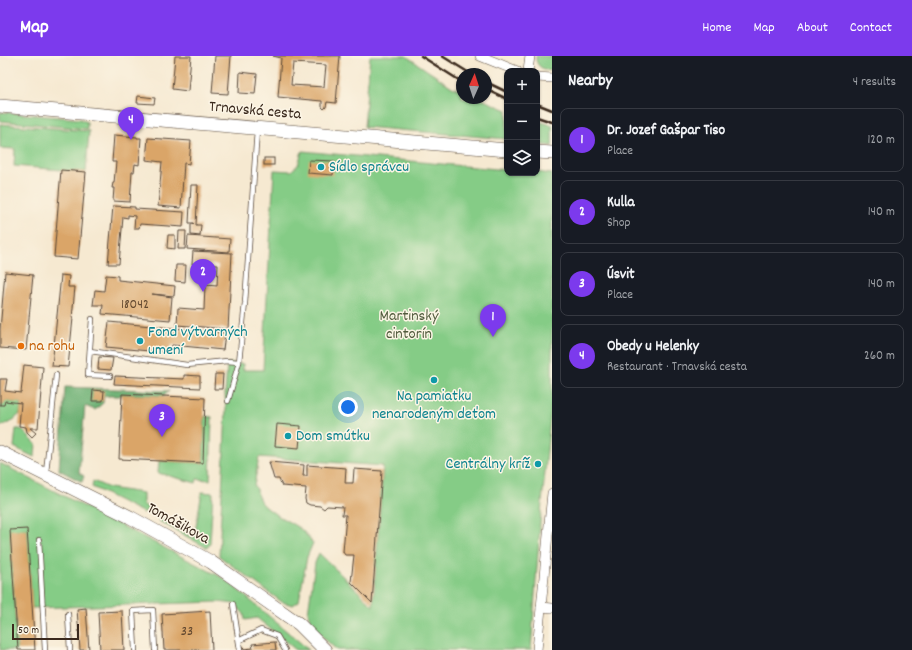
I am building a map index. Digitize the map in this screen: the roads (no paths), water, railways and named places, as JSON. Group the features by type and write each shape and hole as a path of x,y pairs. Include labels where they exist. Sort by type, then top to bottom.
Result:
{"main road":[{"name":"Trnavská cesta","path":"0,106 504,150"},
{"path":"540,152 552,154"},
{"name":"Tomášikova","path":"0,452 130,517 211,562 300,624 325,650"}],"street":[{"path":"480,56 510,68"},
{"path":"528,68 530,56"},
{"path":"540,77 552,78"},
{"path":"537,650 552,493"},
{"path":"541,607 552,608"}],"lane":[{"path":"228,401 239,362 245,303 257,128"},
{"path":"92,319 88,375 110,376"},
{"path":"90,351 187,365 239,362"},
{"path":"46,475 56,375"},
{"path":"39,540 45,650"},
{"path":"233,604 240,640 240,650"},
{"path":"135,650 133,611 153,610 155,650"},
{"path":"68,614 70,650"},
{"path":"240,640 261,630 277,636 286,650"}],"railway":[{"path":"421,56 456,78"},
{"path":"442,56 461,68"},
{"path":"492,85 504,91"},
{"path":"492,92 504,98"},
{"path":"540,105 552,110"},
{"path":"540,118 552,122"}],"place":[{"name":"Obedy u Helenky","path":"131,140"},
{"name":"Sídlo správcu","path":"321,167"},
{"name":"Kulla","path":"203,292"},
{"name":"Dr. Jozef Gašpar Tiso","path":"493,337"},
{"name":"Fond výtvarných umení","path":"140,341"},
{"name":"na rohu","path":"21,346"},
{"name":"Na pamiatku nenarodeným deťom","path":"434,380"},
{"name":"Dom smútku","path":"288,436"},
{"name":"Úsvit","path":"162,437"},
{"name":"Centrálny kríž","path":"538,464"}],"park label":[{"name":"Martinský cintorín","path":"409,325"}]}
